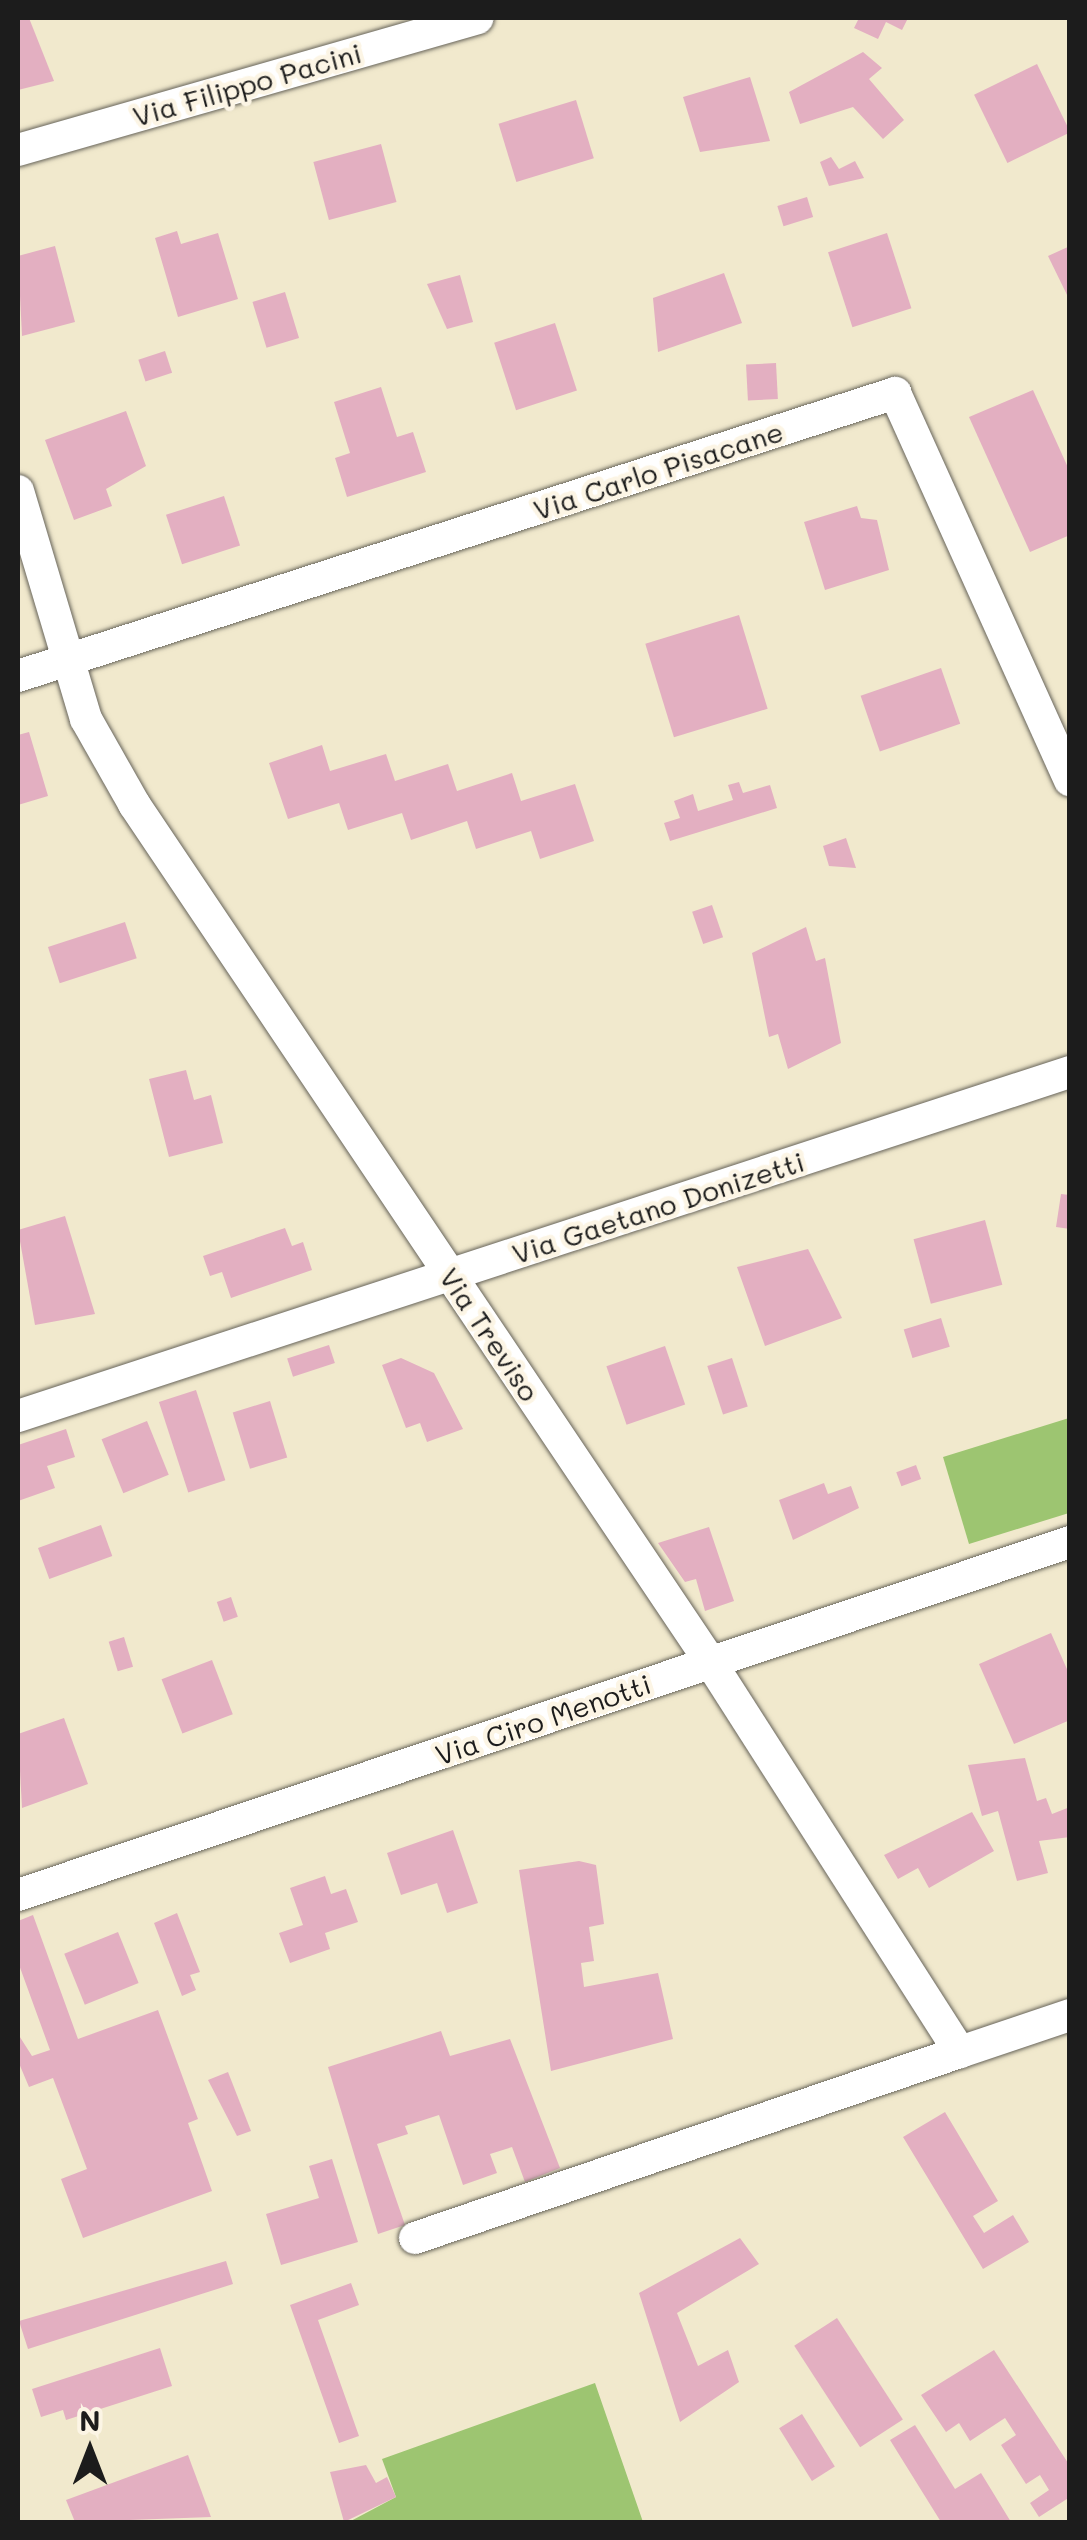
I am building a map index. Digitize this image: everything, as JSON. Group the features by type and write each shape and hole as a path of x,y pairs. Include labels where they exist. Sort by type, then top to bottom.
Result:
{"street":[{"name":"Via Filippo Pacini","path":"18,150 476,18"},
{"name":"Via Carlo Pisacane","path":"18,676 895,393 1070,780"},
{"name":"Via Treviso","path":"18,490 86,719 134,804 711,1663 960,2052"},
{"name":"Via Gaetano Donizetti","path":"18,1416 1070,1072"},
{"name":"Via Ciro Menotti","path":"18,1896 1070,1542"},
{"path":"415,2238 1070,2014"}],"green space":[{"path":"1069,1418 1069,1513 969,1544 943,1457"},
{"path":"595,2383 643,2522 349,2522 396,2497 382,2459"}],"building":[{"path":"29,18 54,81 18,90 18,19"},
{"path":"859,18 908,18 902,30 886,22 878,39 854,28"},
{"path":"863,52 882,68 869,79 904,120 883,139 853,107 800,124 789,92"},
{"path":"1037,64 1070,132 1007,163 974,95"},
{"path":"750,77 770,141 700,152 683,97"},
{"path":"576,100 594,158 516,182 499,124"},
{"path":"381,144 397,202 329,220 313,162"},
{"path":"831,157 839,169 855,161 864,178 829,186 820,162"},
{"path":"807,197 813,217 783,226 777,206"},
{"path":"177,231 181,244 218,233 238,299 178,317 155,238"},
{"path":"887,233 911,308 852,327 828,252"},
{"path":"55,246 75,322 22,336 18,256"},
{"path":"1070,246 1070,301 1048,256"},
{"path":"724,273 742,323 658,352 653,298"},
{"path":"460,275 473,322 447,329 427,284"},
{"path":"285,292 299,338 267,348 252,302"},
{"path":"555,323 577,391 516,410 494,343"},
{"path":"165,351 172,373 145,382 138,360"},
{"path":"776,363 778,399 748,401 746,365"},
{"path":"381,387 397,437 413,432 426,472 347,497 335,458 350,453 334,402"},
{"path":"1033,390 1070,472 1070,535 1030,552 969,417"},
{"path":"126,411 146,466 106,489 112,506 74,520 45,440"},
{"path":"224,496 240,545 182,564 166,515"},
{"path":"857,506 861,518 877,520 889,570 825,590 804,522"},
{"path":"739,615 768,709 674,737 645,644"},
{"path":"941,668 960,724 880,751 861,696"},
{"path":"29,732 48,796 18,805 18,735"},
{"path":"322,745 330,771 386,754 395,781 448,764 457,791 512,773 521,801 575,784 594,841 540,859 531,831 476,849 467,821 411,840 402,813 348,830 339,803 288,819 269,763"},
{"path":"739,782 743,793 770,785 777,808 670,841 664,823 680,818 674,801 693,794 698,811 733,800 728,785"},
{"path":"846,838 856,868 829,866 823,846"},
{"path":"712,905 723,937 703,944 692,912"},
{"path":"125,922 137,958 60,983 48,947"},
{"path":"806,927 816,961 825,958 841,1043 788,1069 778,1034 769,1037 752,953"},
{"path":"186,1070 194,1100 211,1095 223,1143 169,1157 149,1079"},
{"path":"1061,1194 1070,1195 1070,1229 1056,1227"},
{"path":"65,1216 95,1314 35,1325 18,1230"},
{"path":"985,1220 1002,1285 931,1304 914,1239"},
{"path":"285,1228 292,1246 303,1242 312,1270 231,1298 222,1272 210,1276 203,1256"},
{"path":"808,1249 842,1318 765,1346 737,1267"},
{"path":"941,1318 950,1347 912,1358 904,1329"},
{"path":"329,1345 335,1363 293,1377 287,1359"},
{"path":"665,1346 685,1405 627,1425 606,1366"},
{"path":"401,1358 434,1373 463,1429 427,1442 420,1423 406,1428 382,1365"},
{"path":"732,1358 748,1407 723,1415 707,1366"},
{"path":"196,1390 225,1480 188,1492 159,1402"},
{"path":"270,1401 287,1457 250,1469 233,1412"},
{"path":"147,1421 169,1475 123,1493 102,1439"},
{"path":"66,1429 75,1457 47,1466 55,1488 18,1501 18,1445"},
{"path":"916,1465 921,1479 901,1486 896,1472"},
{"path":"824,1483 828,1494 851,1486 859,1508 793,1540 779,1500"},
{"path":"101,1525 112,1556 49,1579 38,1548"},
{"path":"709,1527 734,1601 705,1611 696,1579 685,1582 658,1543"},
{"path":"231,1597 238,1617 224,1622 217,1602"},
{"path":"1051,1633 1070,1676 1070,1720 1014,1744 979,1664"},
{"path":"124,1637 133,1667 118,1671 109,1642"},
{"path":"212,1660 233,1714 182,1733 162,1679"},
{"path":"64,1718 88,1784 22,1808 18,1734"},
{"path":"1025,1758 1037,1801 1046,1798 1052,1814 1070,1807 1070,1837 1039,1841 1048,1873 1017,1881 998,1811 982,1816 968,1765"},
{"path":"972,1812 994,1851 929,1888 918,1868 898,1879 884,1855"},
{"path":"453,1830 478,1903 447,1913 437,1883 401,1895 387,1853"},
{"path":"579,1861 596,1865 604,1924 589,1927 594,1961 581,1963 584,1987 658,1973 673,2039 551,2071 519,1870"},
{"path":"325,1876 331,1894 346,1889 358,1922 325,1933 330,1949 290,1963 279,1933 303,1925 290,1888"},
{"path":"177,1913 200,1972 190,1975 196,1990 182,1996 154,1923"},
{"path":"33,1915 78,2039 158,2010 198,2119 188,2123 212,2191 83,2238 61,2179 87,2169 53,2078 29,2087 18,2061 18,2034 32,2056 50,2050 18,1962 18,1921"},
{"path":"118,1932 139,1983 85,2005 64,1954"},
{"path":"441,2031 450,2056 510,2039 560,2168 525,2182 512,2147 490,2154 497,2173 463,2185 439,2115 405,2126 408,2134 377,2144 405,2225 378,2234 328,2067"},
{"path":"228,2072 251,2131 237,2136 208,2080"},
{"path":"945,2112 998,2201 973,2216 984,2233 1013,2215 1029,2242 983,2269 903,2137"},
{"path":"332,2159 358,2242 281,2265 266,2214 319,2198 309,2166"},
{"path":"740,2238 759,2264 677,2313 698,2366 728,2350 739,2382 680,2422 639,2293"},
{"path":"226,2261 233,2284 28,2349 19,2321"},
{"path":"351,2283 359,2305 318,2320 359,2436 339,2443 290,2305"},
{"path":"837,2318 903,2419 860,2447 794,2346"},
{"path":"160,2348 172,2386 66,2420 63,2410 41,2417 32,2389"},
{"path":"994,2350 1070,2466 1070,2497 1039,2517 1030,2503 1049,2490 1040,2475 1026,2484 1001,2445 1016,2435 1005,2418 970,2441 959,2423 946,2432 921,2395"},
{"path":"802,2414 835,2467 812,2481 779,2428"},
{"path":"915,2425 955,2489 981,2473 1011,2522 941,2522 890,2440"},
{"path":"188,2455 211,2517 75,2522 66,2500"},
{"path":"366,2465 376,2483 387,2477 396,2497 344,2522 330,2472"}]}
